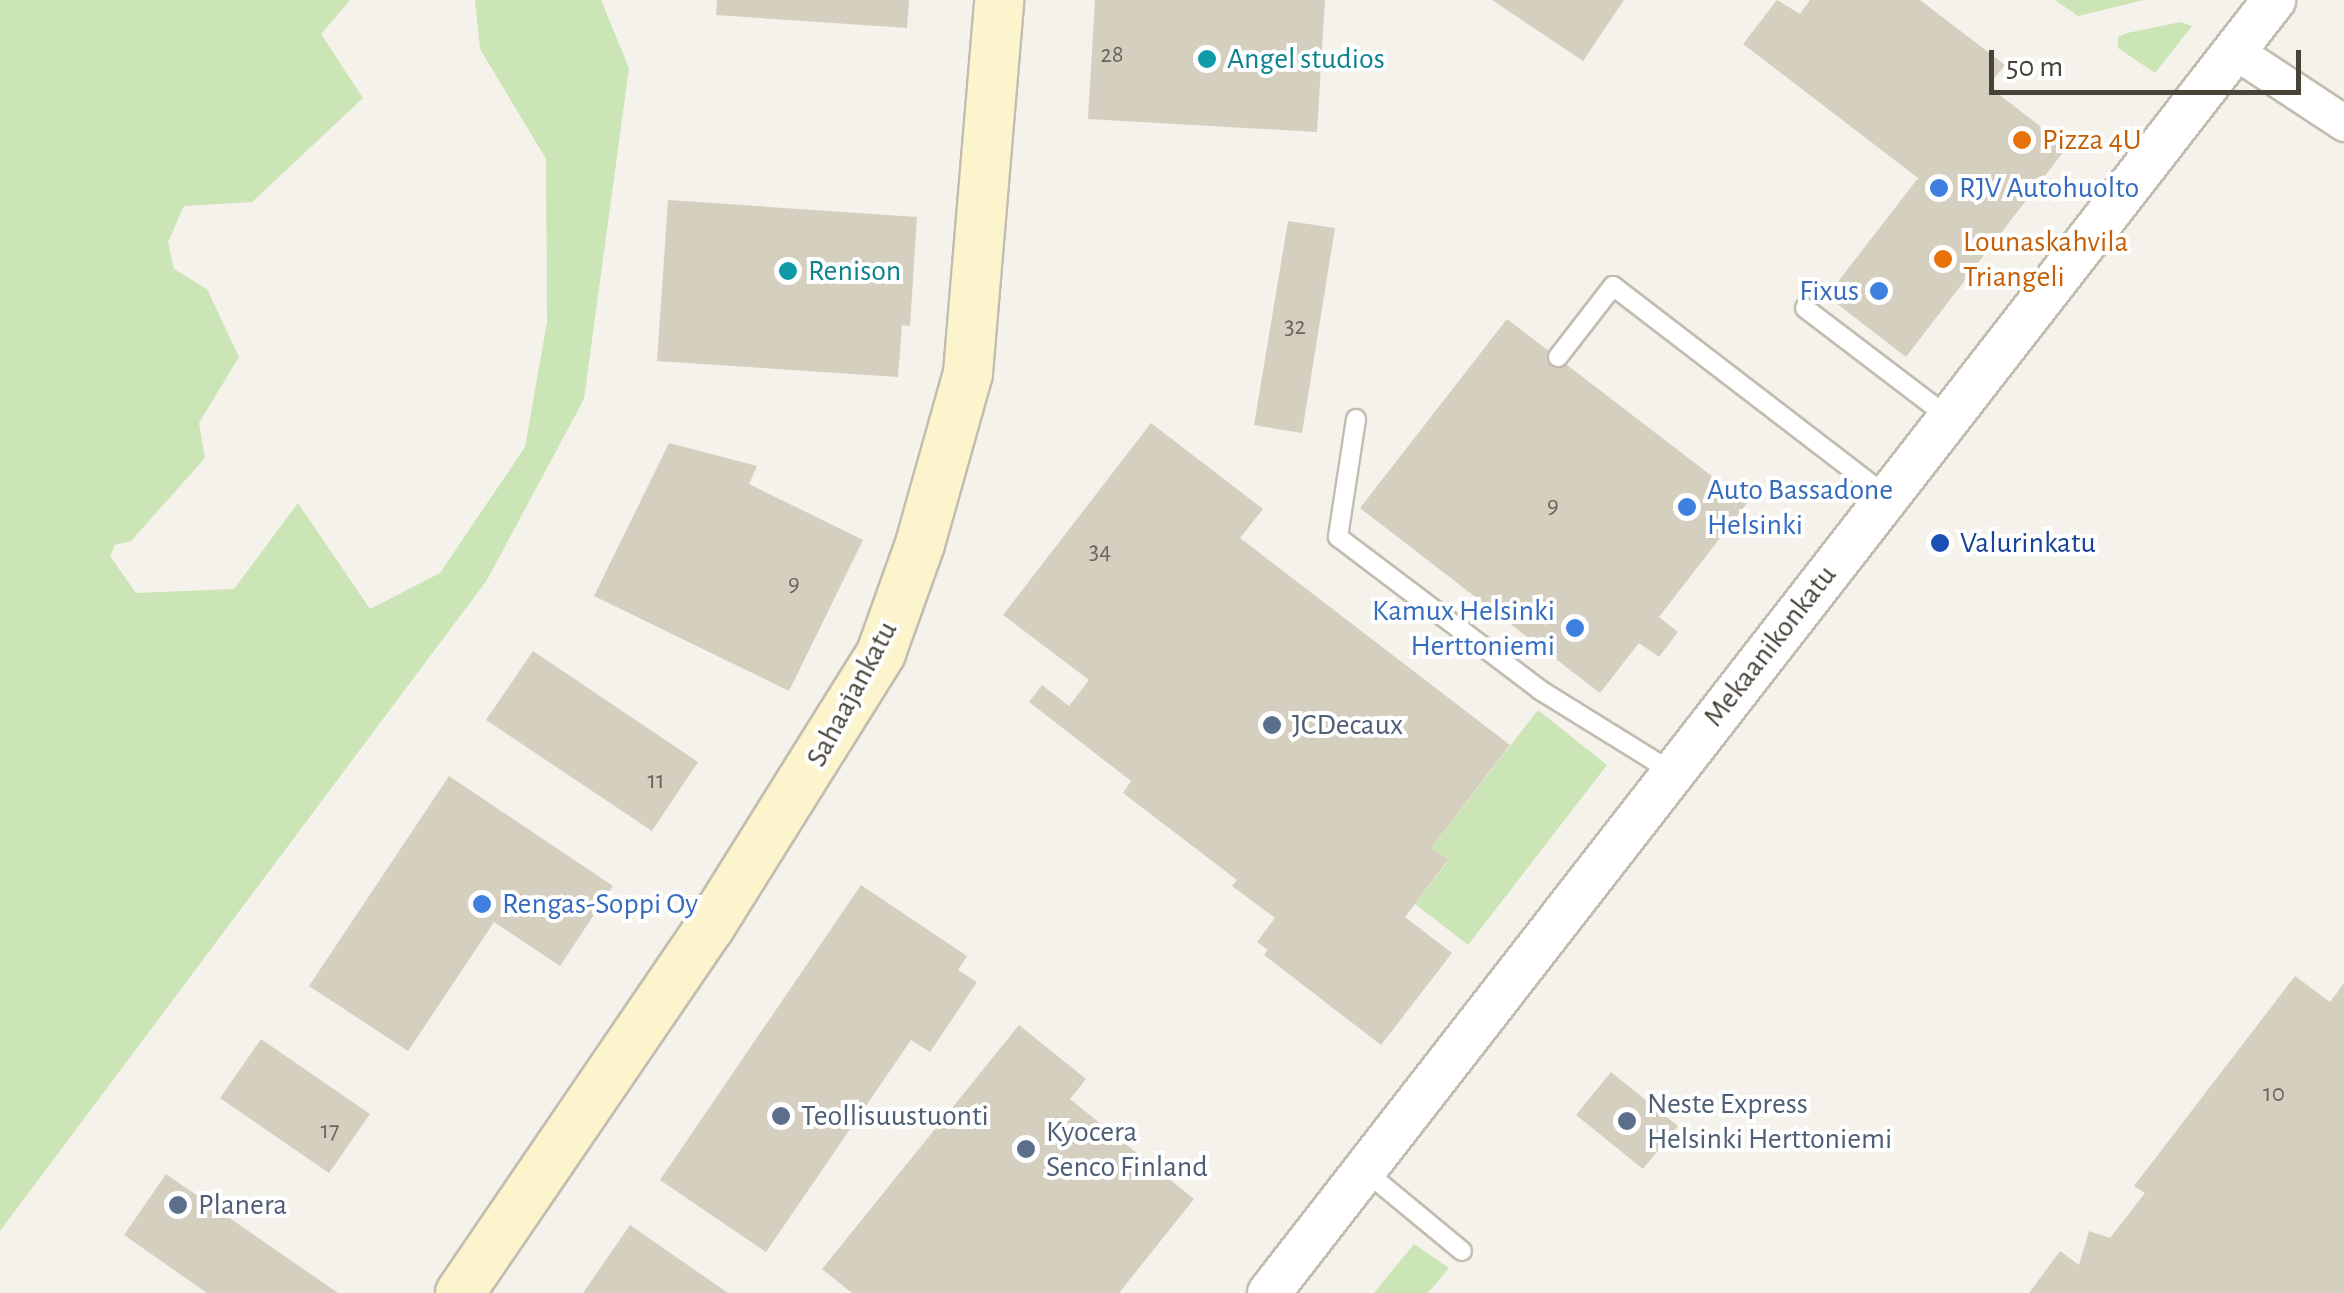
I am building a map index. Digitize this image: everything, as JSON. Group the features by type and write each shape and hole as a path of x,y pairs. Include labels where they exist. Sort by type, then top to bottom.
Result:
{"main road":[{"name":"Sahaajankatu","path":"460,1293 710,927 880,653 920,544 968,373 999,0"}],"street":[{"name":"Mekaanikonkatu","path":"1269,1293 2274,0"},
{"path":"2235,51 2344,123"}],"lane":[{"path":"1558,357 1613,286 1887,496"},
{"path":"1805,308 1948,418"},
{"path":"1356,418 1338,537 1540,690 1672,772"},
{"path":"1364,1170 1462,1251"}],"green space":[{"path":"0,0 350,0 321,34 363,98 252,202 184,206 168,242 174,269 207,289 239,357 199,423 205,458 131,541 115,545 110,556 136,593 234,589 298,503 370,609 440,573 525,447 547,322 546,159 480,49 475,0 601,0 629,68 584,399 487,580 0,1231"},
{"path":"2055,0 2144,0 2078,16"},
{"path":"2181,22 2192,26 2155,73 2118,48 2118,37 2127,33"},
{"path":"1538,710 1607,765 1468,945 1415,904 1448,861 1431,848"},
{"path":"1414,1244 1449,1268 1428,1293 1374,1293"}],"building":[{"path":"717,0 909,0 907,28 716,15"},
{"name":"Angel studios","path":"1095,0 1325,0 1317,132 1088,119"},
{"path":"1492,0 1624,0 1583,61"},
{"path":"1777,0 1800,14 1810,0 1920,0 2005,65 1988,86 2067,147 1906,357 1827,296 1918,178 1743,44"},
{"name":"Renison","path":"668,200 917,217 910,326 902,325 898,377 657,361"},
{"path":"1288,221 1335,228 1302,433 1254,425"},
{"path":"1507,319 1747,503 1659,617 1678,632 1659,657 1639,643 1600,693 1360,508"},
{"name":"JCDecaux","path":"1151,423 1263,509 1240,538 1510,745 1431,848 1448,860 1405,917 1452,953 1381,1045 1264,955 1268,950 1257,942 1275,918 1232,886 1237,880 1123,793 1131,781 1029,702 1042,685 1069,706 1089,680 1003,615"},
{"path":"669,443 757,466 749,484 863,540 789,691 594,596"},
{"path":"533,651 698,762 652,831 486,720"},
{"name":"Rengas-Soppi Oy","path":"449,776 613,886 560,966 494,922 408,1051 309,986"},
{"name":"Teollisuustuonti","path":"861,885 967,956 958,970 977,982 930,1052 911,1040 766,1252 660,1180"},
{"path":"2295,976 2330,1002 2344,983 2344,1293 2029,1293 2060,1251 2079,1265 2089,1231 2110,1238 2145,1193 2134,1186"},
{"name":"Kyocera Senco Finland","path":"1019,1025 1086,1079 1070,1099 1194,1199 1119,1293 852,1293 822,1269"},
{"path":"261,1039 370,1114 329,1173 220,1098"},
{"path":"1611,1072 1678,1126 1643,1169 1576,1115"},
{"name":"Planera","path":"166,1174 338,1293 207,1293 124,1235"},
{"path":"630,1225 728,1293 583,1293"}],"place":[{"name":"Angel studios","path":"1207,59"},
{"name":"Pizza 4U","path":"2022,140"},
{"name":"RJV Autohuolto","path":"1939,188"},
{"name":"Lounaskahvila Triangeli","path":"1943,259"},
{"name":"Renison","path":"788,271"},
{"name":"Fixus","path":"1879,291"},
{"name":"Auto Bassadone Helsinki","path":"1687,507"},
{"name":"Valurinkatu","path":"1940,543"},
{"name":"Kamux Helsinki Herttoniemi","path":"1575,628"},
{"name":"JCDecaux","path":"1272,725"},
{"name":"Rengas-Soppi Oy","path":"482,904"},
{"name":"Teollisuustuonti","path":"781,1116"},
{"name":"Neste Express Helsinki Herttoniemi","path":"1627,1121"},
{"name":"Kyocera Senco Finland","path":"1026,1149"},
{"name":"Planera","path":"178,1205"}]}
